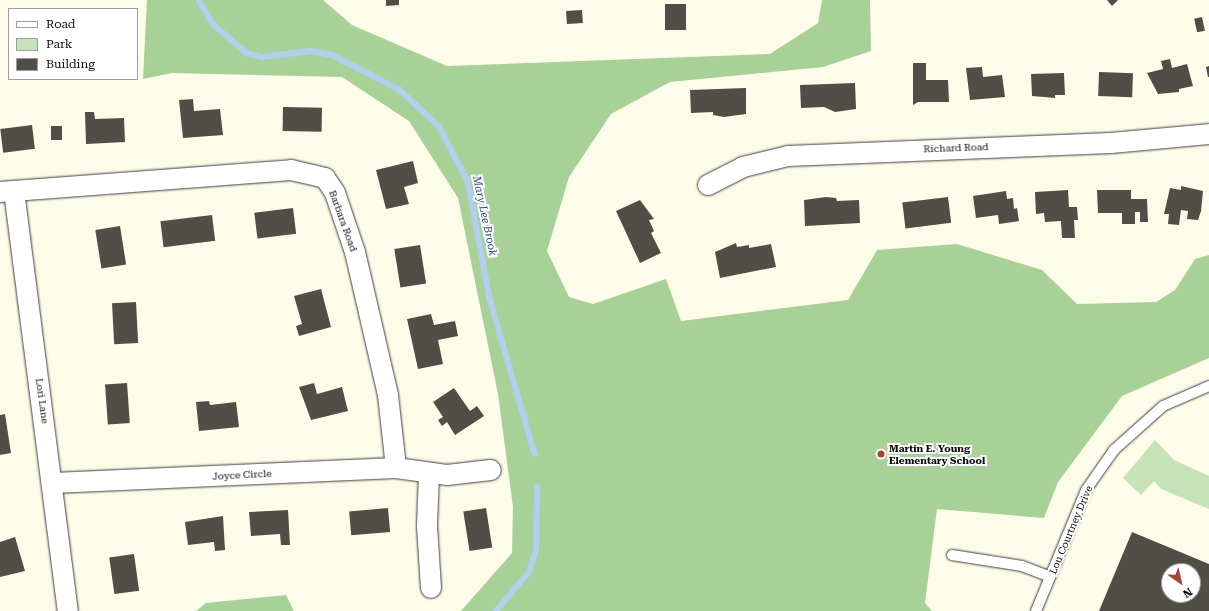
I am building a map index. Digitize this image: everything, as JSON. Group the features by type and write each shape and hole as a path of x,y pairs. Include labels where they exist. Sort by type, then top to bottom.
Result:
{"street":[{"name":"Richard Road","path":"708,185 743,167 788,156 1111,143 1209,134"},
{"name":"Barbara Road","path":"7,191 291,170 325,178 335,193 355,252 388,395 396,468"},
{"name":"Lori Lane","path":"7,191 53,483 68,611"},
{"name":"Joyce Circle","path":"53,483 396,468 430,473 491,470"},
{"path":"430,473 427,526 431,588"}],"lane":[{"name":"Lou Courtney Drive","path":"1036,611 1086,490 1114,450 1150,415 1209,386"},
{"path":"952,555 1022,566 1050,577"}],"green space":[{"path":"147,0 323,0 352,25 447,66 770,54 818,23 822,0 870,0 871,51 823,67 670,82 611,114 569,177 547,251 569,297 593,304 666,279 681,321 848,300 877,250 957,244 1042,270 1077,304 1156,302 1175,290 1195,259 1209,255 1209,358 1122,396 1058,482 1044,518 937,509 925,603 932,611 461,611 512,553 513,507 498,394 458,198 409,121 342,77 172,73 143,79"},
{"path":"1155,440 1174,460 1209,476 1209,509 1161,489 1154,481 1141,495 1123,478"},
{"path":"286,595 294,611 196,611 206,603"}],"building":[{"path":"386,0 399,0 399,5 386,6"},
{"path":"1107,0 1118,0 1112,6"},
{"path":"665,4 686,4 686,30 665,30"},
{"path":"582,10 583,23 567,24 566,11"},
{"path":"1202,17 1205,31 1197,32 1194,19"},
{"path":"1170,59 1172,68 1187,64 1193,86 1179,89 1179,92 1158,94 1147,73 1163,69 1161,61"},
{"path":"913,63 926,63 926,80 948,80 949,102 918,102 913,105"},
{"path":"1209,66 1209,77 1208,77 1206,67"},
{"path":"982,67 983,77 1002,75 1005,97 970,100 966,68"},
{"path":"1099,72 1133,73 1132,97 1098,96"},
{"path":"1064,73 1065,95 1055,95 1055,98 1032,96 1031,74"},
{"path":"855,83 856,109 835,112 824,107 801,108 800,85"},
{"path":"746,88 746,114 724,117 713,115 713,112 691,113 690,90"},
{"path":"193,99 194,111 220,109 223,135 183,138 179,100"},
{"path":"283,107 322,108 322,132 283,131"},
{"path":"85,112 94,112 95,119 124,118 125,142 86,144"},
{"path":"32,125 35,149 3,153 0,129"},
{"path":"51,126 62,126 62,140 51,140"},
{"path":"413,161 418,183 404,187 409,204 386,209 376,170"},
{"path":"1181,186 1203,191 1201,211 1198,220 1187,219 1188,211 1181,210 1179,225 1168,224 1169,214 1164,214 1170,188 1181,190"},
{"path":"1068,190 1069,207 1077,207 1078,220 1074,220 1075,238 1062,238 1061,221 1045,222 1044,213 1036,214 1035,192"},
{"path":"1097,190 1131,190 1131,199 1147,199 1148,222 1140,222 1140,212 1135,212 1135,224 1122,224 1122,213 1098,213"},
{"path":"1006,191 1007,199 1013,198 1014,209 1017,208 1019,221 999,224 998,215 976,218 973,196"},
{"path":"826,197 836,198 837,201 859,200 860,223 805,226 804,200"},
{"path":"948,197 951,223 906,228 902,203"},
{"path":"640,200 654,219 649,220 654,231 651,233 661,253 640,263 616,211"},
{"path":"293,208 296,234 257,239 254,213"},
{"path":"212,215 215,241 164,247 160,221"},
{"path":"120,226 126,265 101,268 95,230"},
{"path":"736,243 737,247 749,245 749,248 771,244 776,267 720,278 715,252"},
{"path":"420,245 426,284 400,288 394,249"},
{"path":"321,289 331,327 299,336 296,326 302,324 294,296"},
{"path":"136,302 138,343 114,344 112,303"},
{"path":"431,314 434,325 455,321 458,336 438,340 443,364 418,369 407,319"},
{"path":"127,383 130,423 108,424 105,385"},
{"path":"314,383 317,394 342,387 348,411 311,420 299,387"},
{"path":"454,388 470,411 477,406 484,416 455,435 447,422 442,426 438,420 443,417 433,402"},
{"path":"209,401 210,405 236,402 239,427 199,431 196,402"},
{"path":"5,414 11,453 0,455 0,415"},
{"path":"388,508 390,532 351,535 349,511"},
{"path":"486,508 492,548 470,551 463,512"},
{"path":"288,510 290,545 281,545 280,534 251,536 249,512"},
{"path":"223,516 225,550 215,551 214,542 188,545 185,522"},
{"path":"1132,532 1209,564 1209,611 1099,611"},
{"path":"15,537 25,571 0,577 0,542"},
{"path":"134,554 139,591 114,594 109,557"}],"waterway":[{"name":"Mary Lee Brook","path":"199,0 214,25 247,53 262,57 311,51 332,55 400,90 439,126 468,181 490,299 535,454"},
{"name":"Mary Lee Brook","path":"496,611 529,572 536,551 537,487"}],"place":[{"name":"Martin E. Young Elementary School","path":"881,454"}]}
